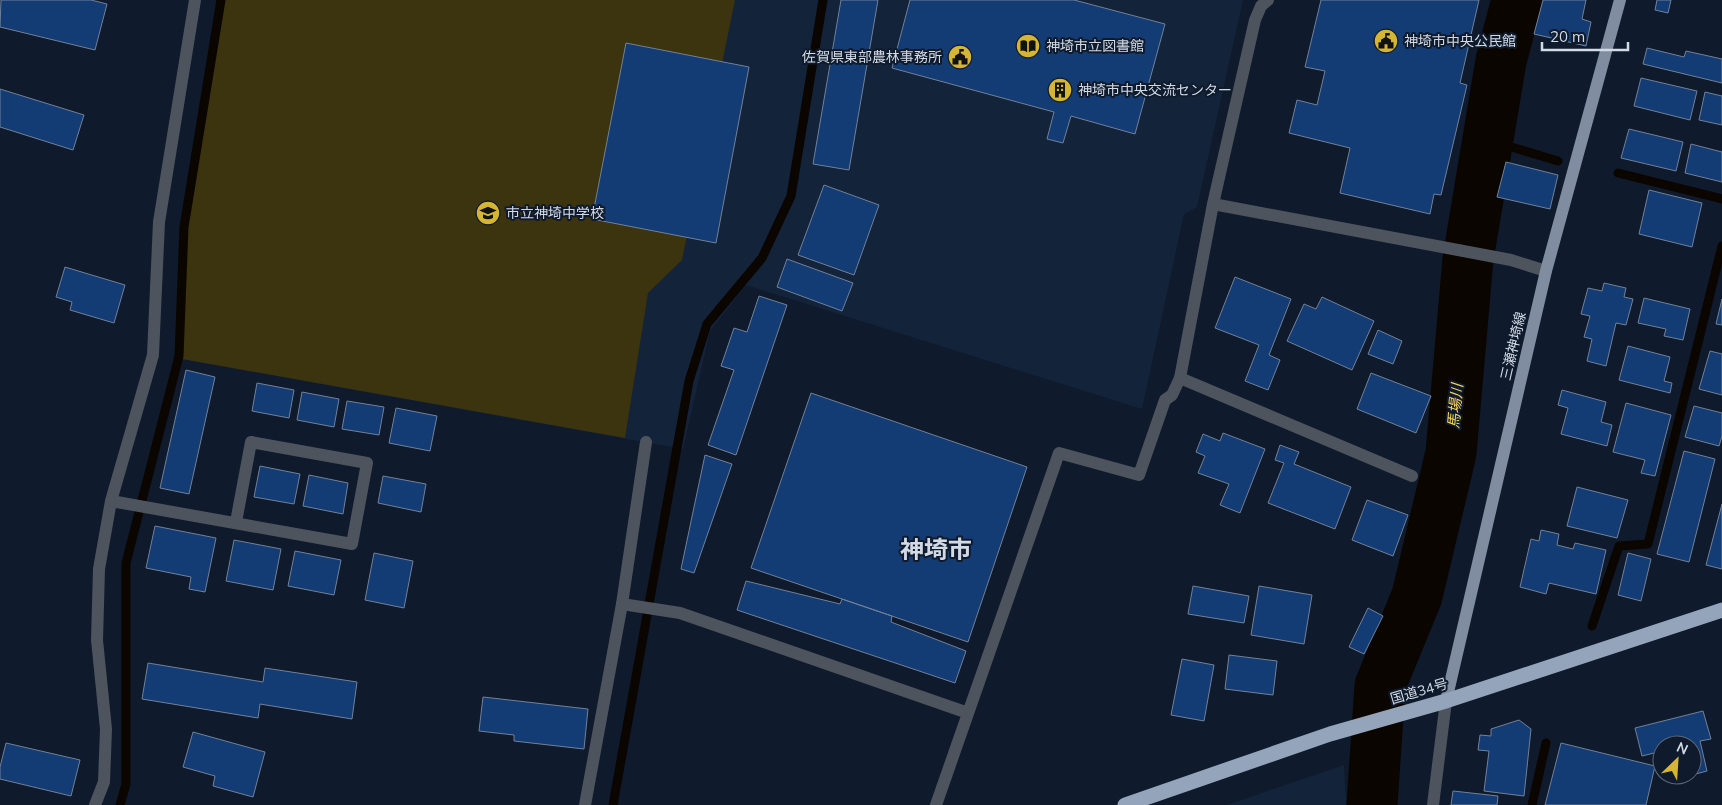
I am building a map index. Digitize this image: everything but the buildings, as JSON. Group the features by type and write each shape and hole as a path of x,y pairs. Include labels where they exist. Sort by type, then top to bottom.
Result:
{"highway":[{"name":"国道34号","path":"1125,805 1330,734 1414,708 1446,701 1722,610"}],"main road":[{"name":"三瀬神埼線","path":"1446,701 1546,271 1620,0"}],"street":[{"path":"95,805 104,782 106,729 97,640 99,569 111,501 153,355 159,222 195,0"},
{"path":"936,805 1059,453 1139,474 1165,400 1172,395 1180,378 1213,204 1255,20 1261,6 1268,0"},
{"path":"1213,204 1492,256 1546,271"},
{"path":"1180,378 1412,476"},
{"path":"111,501 352,544 367,463 251,442 236,522"},
{"path":"586,805 622,604 646,442"},
{"path":"622,604 680,613 968,713"},
{"path":"1433,805 1446,701"}],"shaded area":[{"name":"市立神埼中学校","path":"224,0 1243,0 1197,207 1184,214 1142,409 746,285 710,331 683,449 182,359 187,230"},
{"name":"市立神埼中学校","path":"224,0 735,0 682,260 648,293 625,438 182,359 187,230"},
{"path":"1344,765 1346,805 1227,805"}],"waterway":[{"path":"120,805 126,784 126,563 179,356 184,227 221,0"},
{"path":"613,805 689,381 707,324 762,258 791,196 823,0"},
{"name":"馬場川","path":"1372,805 1380,686 1417,596 1451,453 1468,259 1501,61 1517,0"},
{"path":"1488,140 1558,161"},
{"path":"1618,173 1722,199"},
{"path":"1592,626 1619,546 1648,544 1722,246"},
{"path":"1532,805 1546,743"}],"place":[{"name":"神埼市中央公民館","path":"1386,41"},
{"name":"神埼市立図書館","path":"1028,46"},
{"name":"佐賀県東部農林事務所","path":"960,57"},
{"name":"神埼市中央交流センター","path":"1060,90"},
{"name":"市立神埼中学校","path":"488,213"}],"district":[{"name":"神埼市","path":"936,549"}]}
